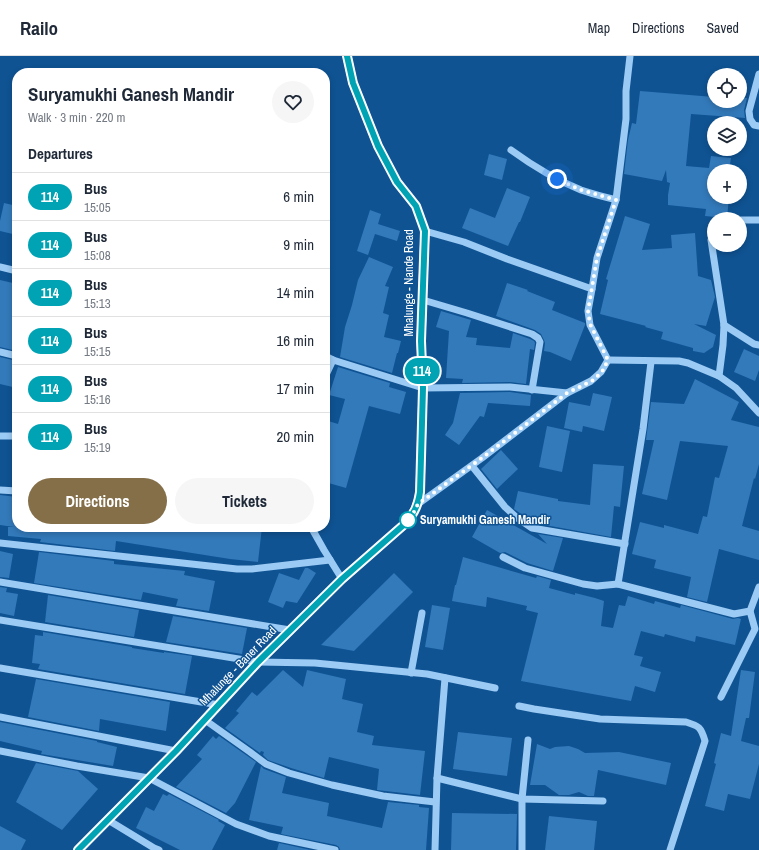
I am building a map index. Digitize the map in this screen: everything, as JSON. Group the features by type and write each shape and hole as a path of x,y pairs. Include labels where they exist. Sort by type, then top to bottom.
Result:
{"main road":[{"name":"Mhalunge - Nande Road","path":"347,56 353,83 378,146 397,182 416,206 425,231 421,341 423,388 420,492 418,504"},
{"name":"Mhalunge - Baner Road","path":"78,850 176,751 258,662 290,630 342,579 407,522 418,504"}],"street":[{"path":"608,360 590,324 588,311 597,258 616,200 626,119 626,91 630,56"},
{"path":"759,74 749,111 750,119 754,125 759,126"},
{"path":"511,150 529,163 563,182 581,190 616,200"},
{"path":"747,220 759,220"},
{"path":"425,231 464,242 592,289"},
{"path":"713,252 724,325 720,376"},
{"path":"0,267 12,270"},
{"path":"423,300 496,322 532,334 538,338 540,342 532,390"},
{"path":"724,325 754,344 759,345"},
{"path":"0,352 12,355"},
{"path":"330,358 423,388 510,388 567,393"},
{"path":"330,366 333,360"},
{"path":"608,360 651,362 679,361 688,363 720,376 736,388 759,413"},
{"path":"418,504 472,466 567,393 592,381 602,372 608,360"},
{"path":"618,584 643,429 651,362"},
{"path":"0,436 12,436"},
{"path":"472,466 505,507 532,528 625,544"},
{"path":"0,490 12,491"},
{"path":"314,532 342,579"},
{"path":"0,543 237,569 252,569 330,560"},
{"path":"503,557 525,568 583,584 598,586 618,584 734,614 750,611"},
{"path":"0,582 290,630"},
{"path":"721,697 755,629 750,611 759,587"},
{"path":"410,673 422,613"},
{"path":"0,620 258,662 315,663 427,674 495,688"},
{"path":"0,668 219,705"},
{"path":"435,850 436,778 445,678"},
{"path":"519,706 600,718 686,722 697,726 703,732 705,742 670,850"},
{"path":"0,717 176,751"},
{"path":"205,720 266,764 289,773 332,785 383,796 435,802"},
{"path":"522,850 522,799 528,740"},
{"path":"0,751 149,778 236,824 269,836 335,850"},
{"path":"436,778 522,799 603,801"},
{"path":"108,820 159,850"}],"building":[{"path":"640,91 707,96 707,108 744,108 745,116 691,114 686,166 707,168 707,204 728,204 728,212 707,212 707,216 705,216 706,209 668,205 670,183 667,182 666,170 662,181 624,174 628,140 632,123 636,124"},
{"path":"489,154 507,159 502,180 484,175"},
{"path":"711,156 731,158 730,164 710,164"},
{"path":"507,188 530,197 508,246 462,228 470,208 495,218"},
{"path":"4,203 12,205 12,234 0,231 0,221"},
{"path":"370,210 381,214 378,224 400,231 397,241 375,234 368,255 357,251"},
{"path":"625,216 650,224 642,250 672,248 671,235 695,233 698,276 711,280 715,297 706,326 694,324 716,335 713,347 704,353 693,351 693,348 661,339 663,332 600,314 608,280 606,279"},
{"path":"369,257 393,267 385,286 389,287 383,313 389,315 384,337 401,341 392,373 340,357 345,327 358,280"},
{"path":"0,280 12,283 12,350 0,347"},
{"path":"507,283 528,290 527,291 555,302 552,310 585,323 571,361 544,351 544,340 541,334 535,330 496,316"},
{"path":"441,311 471,320 466,337 477,338 476,345 510,348 513,333 534,341 534,350 530,349 526,384 510,382 462,383 463,379 446,378 449,331 436,327"},
{"path":"744,349 759,356 759,370 755,381 734,372"},
{"path":"0,357 12,360 12,387 0,384"},
{"path":"338,367 390,383 389,387 406,392 400,414 369,406 346,488 330,483 330,422 338,424 345,399 330,395"},
{"path":"695,379 739,402 731,420 759,427 759,464 742,526 759,531 759,560 719,549 707,602 687,597 691,577 654,568 656,560 632,554 640,522 664,528 664,525 698,534 703,516 707,517 715,477 719,478 728,446 680,441 667,500 642,494 654,440 646,440 651,402 684,404"},
{"path":"510,392 531,395 530,406 488,403 484,417 480,416 459,445 445,435 453,423 460,393"},
{"path":"593,393 612,397 604,431 583,426 582,432 564,428 569,402 590,406"},
{"path":"547,426 570,431 562,472 539,467"},
{"path":"501,450 518,469 497,489 481,469"},
{"path":"593,464 624,466 620,507 614,506 611,537 534,523 514,509 518,491 558,499 558,501 590,505"},
{"path":"0,495 12,496 12,527 0,525"},
{"path":"487,510 547,544 538,534 563,538 553,571 527,563 505,552 500,553 472,537"},
{"path":"8,527 12,527 12,532 261,532 258,562 116,541 115,551 40,542 41,539 8,536"},
{"path":"0,551 13,554 9,578 0,577"},
{"path":"39,552 114,561 114,564 185,571 184,575 215,581 209,611 176,606 178,599 143,592 141,600 34,583"},
{"path":"463,557 536,578 537,576 551,580 549,588 604,601 601,626 613,628 619,605 625,606 628,596 654,604 655,601 680,608 681,605 733,619 738,618 741,619 735,645 696,636 695,642 665,634 664,637 641,631 634,655 643,657 640,666 661,672 655,692 635,686 631,701 521,681 538,613 526,610 527,606 487,597 486,607 452,601"},
{"path":"305,568 308,568 316,573 297,603 286,601 283,608 268,602 279,573 299,580"},
{"path":"394,573 413,592 354,651 321,645"},
{"path":"0,587 7,588 6,592 18,594 14,616 0,613"},
{"path":"48,595 139,610 134,637 45,622"},
{"path":"432,605 450,608 443,650 425,647"},
{"path":"173,616 247,628 242,654 166,642"},
{"path":"43,632 132,648 192,656 185,694 38,669 40,664 32,663 35,635 43,636"},
{"path":"283,670 303,687 307,670 346,679 342,699 363,704 357,732 374,736 372,745 425,751 420,795 377,790 379,769 329,757 324,778 291,768 268,760 263,755 264,752 261,751 260,753 225,728 239,713 236,711 252,692 257,696"},
{"path":"741,670 755,672 749,718 746,718 741,741 759,746 759,764 750,799 728,794 724,811 705,806 716,764 714,763 721,733 731,736"},
{"path":"36,679 170,702 166,731 100,719 99,731 28,717"},
{"path":"0,722 97,741 117,747 113,766 41,754 42,751 0,741"},
{"path":"458,732 512,738 507,776 453,769"},
{"path":"213,736 216,739 219,736 256,762 235,803 226,813 176,787 202,759 197,755"},
{"path":"537,744 550,749 569,746 585,753 619,752 671,763 666,785 598,770 594,796 588,796 579,792 569,795 559,795 545,785 530,785"},
{"path":"36,763 78,771 98,789 62,830 16,802"},
{"path":"261,766 264,769 286,777 282,793 329,803 327,816 382,828 388,802 419,805 419,807 429,808 426,850 340,850 336,845 281,834 283,827 249,820"},
{"path":"163,794 167,796 169,794 219,820 218,821 225,825 212,850 180,850 136,828 146,807 154,811"},
{"path":"452,813 517,814 516,850 451,850"},
{"path":"549,816 597,821 594,850 545,850"},
{"path":"0,826 26,840 21,850 0,850"},
{"path":"279,843 311,850 277,850"}],"bus line":[{"name":"114","path":"78,850 176,751 258,662 342,579 407,522 418,504 420,492 423,388 421,341 425,231 416,206 397,182 378,146 353,83 347,56"}],"place":[{"name":"Suryamukhi Ganesh Mandir","path":"408,520"}],"route":[{"path":"408,520 407,522 418,504 482,458 567,393 592,381 602,372 608,360 590,324 588,311 597,258 616,200 581,190 557,179"}]}
